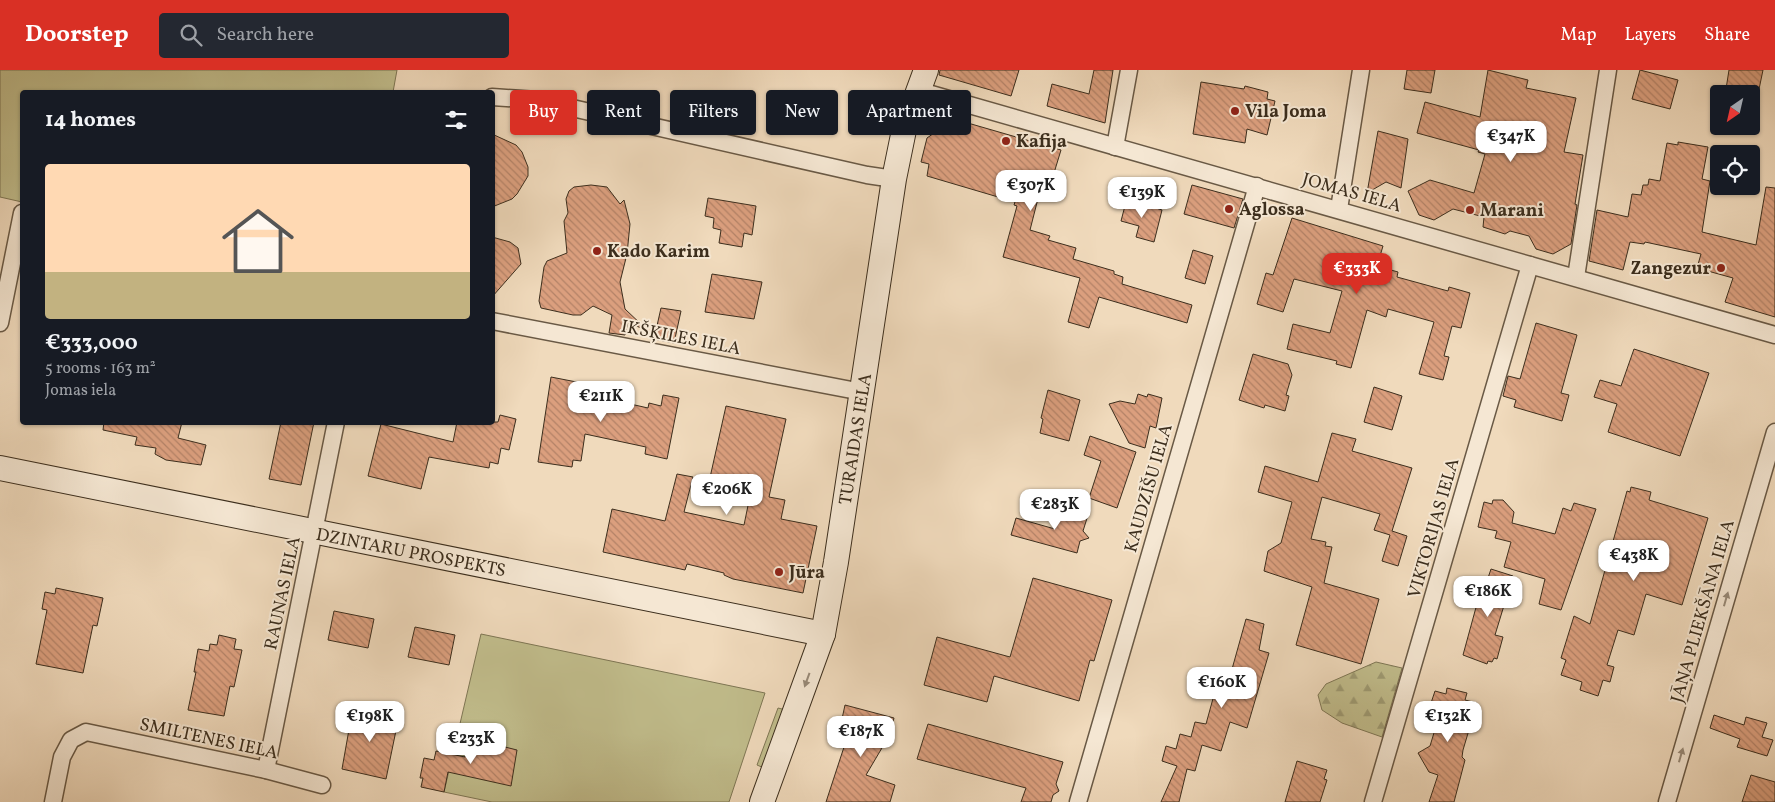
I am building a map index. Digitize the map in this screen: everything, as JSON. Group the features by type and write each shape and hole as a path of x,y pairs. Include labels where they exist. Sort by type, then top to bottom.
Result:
{"street":[{"path":"1116,147 1129,70"},
{"path":"1339,209 1361,70"},
{"path":"1576,277 1585,207 1608,70"},
{"name":"JOMAS IELA","path":"922,80 1116,147 1339,209 1775,335"},
{"name":"TURAIDAS IELA","path":"762,802 823,634 836,562 894,179 904,130 922,80"},
{"path":"495,96 537,100 867,175 894,179"},
{"name":"KAUDZĪŠU IELA","path":"1078,802 1257,186"},
{"path":"0,323 20,223"},
{"name":"VIKTORIJAS IELA","path":"1374,802 1530,265"},
{"name":"IKŠĶILES IELA","path":"495,322 862,392"},
{"name":"RAUNAS IELA","path":"266,770 335,425"},
{"name":"JĀŅA PLIEKŠĀNA IELA","path":"1668,802 1775,432"},
{"name":"DZINTARU PROSPEKTS","path":"0,468 823,634"},
{"name":"SMILTENES IELA","path":"54,802 62,757 71,740 86,732 266,770 322,785"}],"green space":[{"path":"0,70 397,70 393,90 20,90 20,202 0,197"},
{"path":"481,634 765,693 729,802 492,802 444,792"},
{"path":"1376,662 1402,668 1382,737 1342,723 1322,710 1318,695 1326,684"},
{"path":"778,708 786,710 764,768 757,765"}],"building":[{"path":"940,70 1019,70 1011,96 939,75"},
{"path":"1094,70 1113,70 1105,123 1047,106 1052,84 1089,94"},
{"path":"1407,70 1435,70 1431,93 1404,89"},
{"path":"1488,70 1528,80 1526,88 1576,98 1564,152 1583,155 1575,204 1577,205 1571,244 1553,254 1536,249 1529,236 1510,231 1505,234 1483,227 1484,217 1453,209 1434,220 1419,215 1408,191 1430,180 1474,193 1485,154 1478,152 1479,150 1417,133 1425,102 1480,117"},
{"path":"1640,70 1678,80 1670,109 1632,99"},
{"path":"1729,70 1763,70 1760,85 1727,85"},
{"name":"Vila Joma","path":"1201,82 1244,89 1245,86 1268,92 1267,99 1275,101 1267,135 1247,129 1245,143 1193,134"},
{"path":"971,124 1061,150 1054,173 1045,171 1030,230 1050,236 1048,240 1076,248 1073,259 1114,271 1114,274 1123,277 1122,284 1192,305 1187,323 1099,297 1089,328 1068,322 1080,278 1003,257 1017,206 1014,205 1015,202 927,176 929,164 921,162 927,138 931,135 971,135"},
{"path":"1378,131 1408,139 1401,188 1386,182 1367,193"},
{"path":"495,135 516,145 522,152 528,167 528,176 512,199 495,206"},
{"path":"1678,142 1708,147 1702,179 1710,181 1702,232 1756,245 1766,187 1775,188 1775,317 1725,302 1733,278 1697,268 1701,254 1645,242 1644,244 1630,242 1623,270 1589,261 1597,210 1628,217 1632,194 1641,195 1643,185 1648,185 1649,179 1660,181 1667,143 1678,145"},
{"name":"Kado Karim","path":"591,185 607,187 620,204 624,200 630,224 627,254 620,282 625,309 644,327 643,329 628,322 625,335 609,333 612,315 593,306 581,315 573,315 541,308 539,301 544,267 547,261 567,253 564,221 568,213 566,199 569,191 574,187"},
{"path":"1192,185 1243,199 1234,228 1184,214"},
{"path":"708,198 756,206 752,235 744,233 742,247 719,243 721,230 713,228 714,218 705,216"},
{"path":"1127,198 1162,210 1154,242 1136,237 1139,226 1121,221"},
{"path":"1292,218 1383,246 1377,266 1398,272 1397,277 1448,291 1449,287 1470,293 1461,328 1452,326 1444,356 1449,357 1443,380 1419,374 1434,322 1388,309 1386,317 1367,310 1351,368 1336,364 1337,361 1287,349 1293,324 1330,333 1342,291 1294,279 1283,312 1257,304 1266,273 1273,275"},
{"path":"495,238 510,242 518,248 521,264 495,294"},
{"path":"1193,250 1213,256 1205,284 1185,278"},
{"path":"712,274 762,282 754,319 705,312"},
{"path":"661,308 681,311 674,343 654,339"},
{"path":"1536,323 1577,335 1561,393 1569,395 1562,421 1514,407 1516,400 1503,396 1508,376 1520,379"},
{"path":"1634,349 1709,373 1680,456 1608,432 1617,404 1594,397 1600,380 1621,386"},
{"path":"1253,354 1288,364 1292,375 1286,395 1289,396 1285,411 1265,405 1264,408 1239,400"},
{"path":"551,377 597,386 595,396 648,408 649,403 661,406 663,395 679,398 667,459 645,454 646,447 585,434 581,461 573,460 572,467 538,462"},
{"path":"1374,387 1402,396 1392,430 1364,422"},
{"path":"1048,390 1080,400 1069,441 1040,433 1043,419 1041,418"},
{"path":"1138,394 1147,397 1148,394 1162,398 1156,428 1150,426 1145,448 1129,443 1109,404 1120,401 1135,404"},
{"path":"726,406 786,419 769,497 785,500 781,519 817,526 803,593 733,579 724,575 724,573 687,564 685,570 603,552 612,509 665,521 677,474 693,477 684,512 744,525 751,491 709,482"},
{"path":"500,415 516,419 509,450 501,448 498,464 490,462 489,468 429,457 421,489 368,476 381,425 453,442 456,425 495,425 495,422 498,422"},
{"path":"104,425 181,425 178,438 206,445 201,465 166,460 155,454 156,448 135,445 137,437 103,430"},
{"path":"280,425 313,425 301,485 269,479"},
{"path":"1332,433 1356,439 1352,451 1412,468 1392,531 1407,536 1398,566 1382,561 1390,535 1374,530 1380,514 1322,497 1311,539 1326,542 1325,546 1332,547 1324,583 1379,599 1361,664 1296,645 1312,587 1264,571 1268,551 1281,543 1292,502 1258,492 1265,466 1318,482"},
{"path":"1090,436 1136,452 1117,508 1089,498 1101,461 1084,455"},
{"path":"1631,487 1651,492 1649,500 1708,518 1682,605 1646,594 1634,635 1618,630 1607,665 1614,667 1610,682 1603,680 1598,696 1580,690 1582,682 1561,675 1566,660 1561,658 1574,616 1590,624 1627,491 1630,492"},
{"path":"1493,500 1503,500 1514,512 1512,523 1555,534 1563,508 1571,511 1574,503 1596,509 1561,610 1539,604 1545,579 1504,567 1511,542 1495,538 1497,531 1478,527 1484,502 1492,504"},
{"path":"1062,507 1088,515 1083,531 1089,538 1080,541 1077,553 1011,535 1016,518 1055,529"},
{"path":"1491,569 1513,576 1495,635 1503,637 1497,659 1494,658 1492,662 1488,661 1487,664 1463,655 1484,578 1488,578"},
{"path":"1033,578 1112,600 1094,661 1090,660 1079,701 994,676 987,702 924,685 937,637 1010,657"},
{"path":"56,588 103,598 97,626 93,625 83,673 36,664 47,610 42,609 45,592 55,594"},
{"path":"334,611 374,619 368,648 328,640"},
{"path":"1246,619 1264,624 1259,650 1269,653 1247,728 1230,722 1221,751 1202,745 1195,771 1187,769 1179,802 1161,802 1177,766 1162,761 1166,746 1176,749 1180,734 1191,737 1195,722 1206,724 1217,684 1227,687"},
{"path":"415,627 455,635 449,665 408,657"},
{"path":"219,635 236,639 234,649 242,650 234,687 230,686 224,716 188,710 196,672 194,672 198,649 209,651 210,644 217,645"},
{"path":"1447,688 1467,693 1465,700 1477,703 1463,750 1462,757 1465,760 1454,802 1429,802 1438,775 1429,772 1418,753 1430,746 1440,713 1429,709 1435,691 1446,694"},
{"path":"845,705 894,718 889,736 866,775 895,785 890,802 826,802 845,744 837,742"},
{"path":"353,707 399,716 386,779 342,769"},
{"path":"1714,715 1744,725 1746,717 1767,723 1762,737 1773,740 1767,756 1737,747 1740,739 1710,728"},
{"path":"928,724 1063,762 1056,784 1059,791 1053,795 1051,802 1021,802 1026,788 917,759"},
{"path":"469,738 517,750 511,786 448,772 444,792 421,787 423,778 420,778 424,758 434,760 436,751 465,757"},
{"path":"1297,761 1327,770 1324,779 1327,780 1320,802 1285,802"},
{"path":"1751,775 1775,782 1775,802 1742,802"}],"place":[{"name":"Vila Joma","path":"1235,111"},
{"name":"Kafija","path":"1006,141"},
{"name":"Aglossa","path":"1229,209"},
{"name":"Marani","path":"1470,210"},
{"name":"Kado Karim","path":"597,251"},
{"name":"Zangezur","path":"1721,268"},
{"name":"Jūra","path":"779,572"}]}
